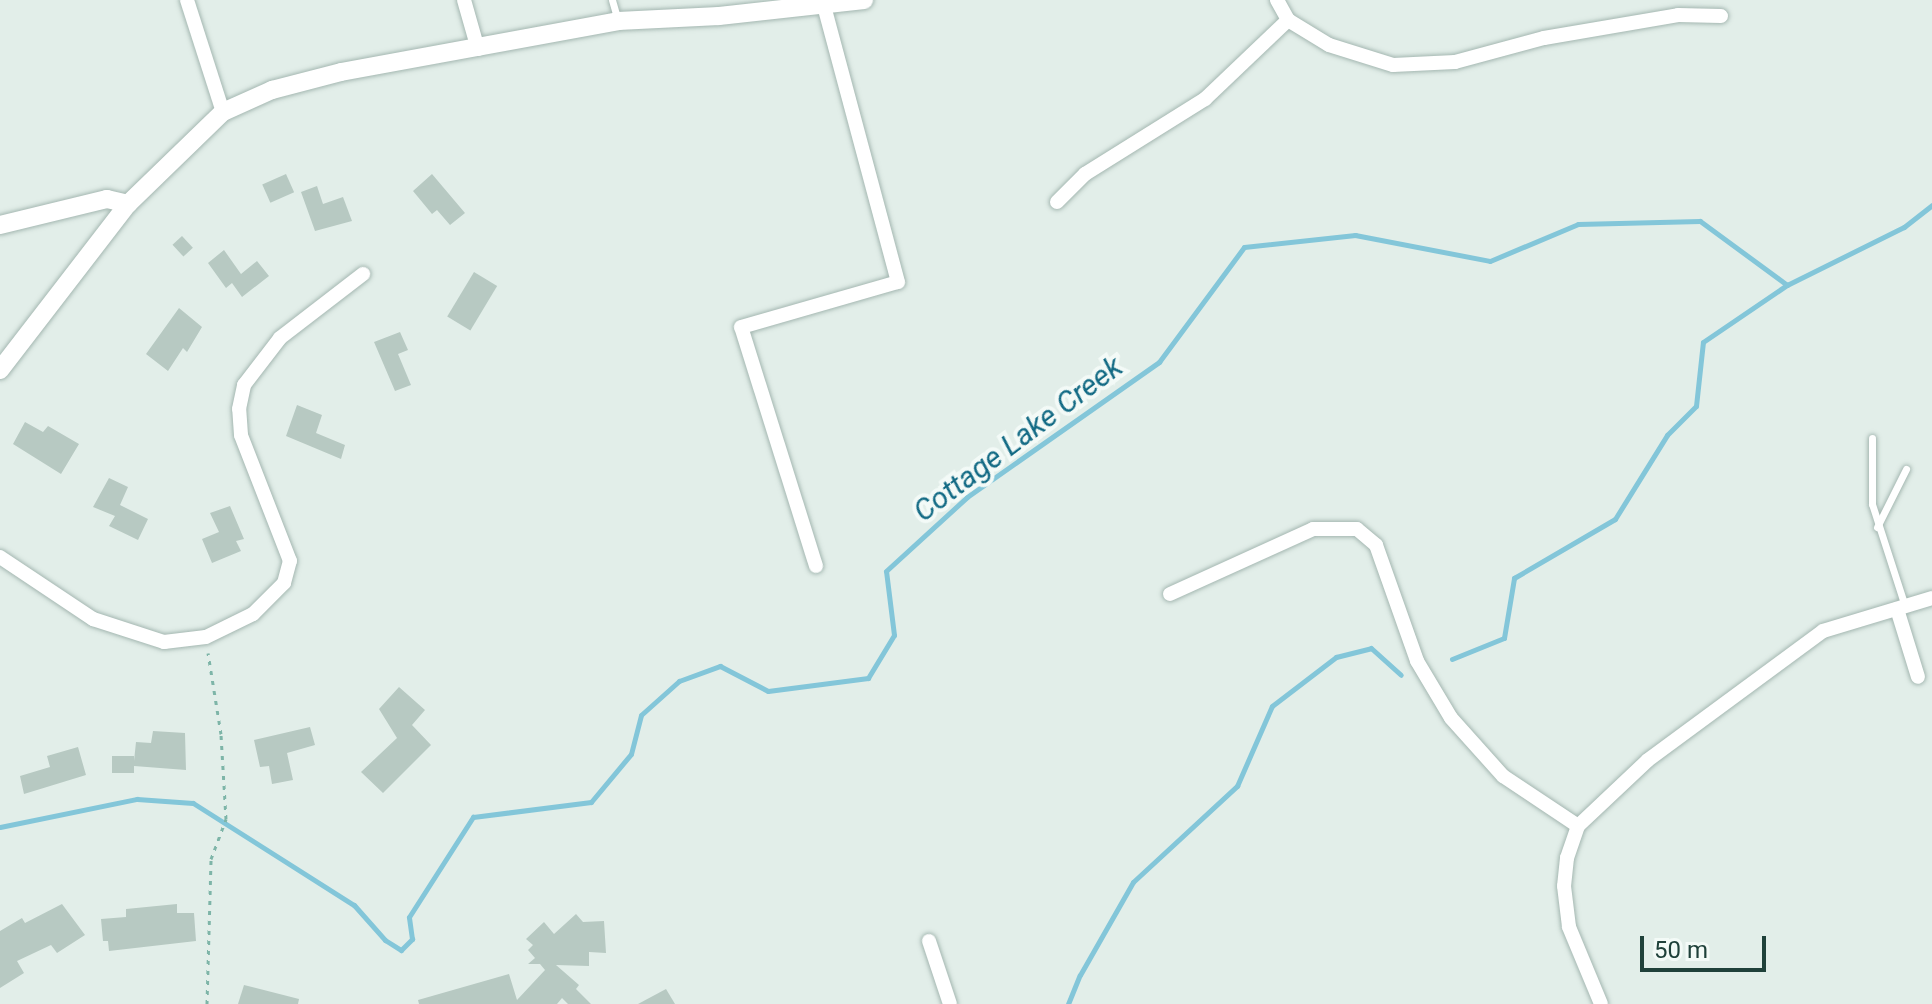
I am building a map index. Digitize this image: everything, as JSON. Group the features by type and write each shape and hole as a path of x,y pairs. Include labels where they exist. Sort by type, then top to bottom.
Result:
{"street":[{"path":"187,0 223,112"},
{"path":"464,0 478,49"},
{"path":"0,370 128,204 223,112 272,90 341,72 618,21 864,0"},
{"path":"1277,0 1288,20 1329,45 1393,65 1455,62 1544,38 1678,15 1721,16"},
{"path":"816,566 741,327 898,282 824,5"},
{"path":"1057,202 1085,174 1205,99 1288,20"},
{"path":"0,225 107,199 128,204"},
{"path":"0,557 93,619 164,642 206,637 253,614 284,583 290,561 241,435 239,409 244,385 280,338 363,274"},
{"path":"1170,594 1313,529 1357,529 1376,545 1381,555 1417,661 1451,718 1503,776 1578,826"},
{"path":"1601,1004 1569,927 1565,872 1578,826 1648,760 1823,631 1932,598"},
{"path":"1901,607 1918,677"},
{"path":"929,941 950,1004"}],"lane":[{"path":"612,0 618,21"},
{"path":"1872,438 1872,504 1901,607"},
{"path":"1877,527 1906,469"}],"path":[{"path":"206,637 221,734 226,819 211,859 207,1004"}],"building":[{"path":"286,174 294,192 270,203 262,185"},
{"path":"432,174 465,213 450,225 437,210 432,214 413,191"},
{"path":"317,186 323,204 343,197 352,221 315,231 301,192"},
{"path":"182,236 193,248 183,257 172,245"},
{"path":"224,250 241,274 257,261 269,276 242,297 232,283 226,288 208,263"},
{"path":"474,272 497,286 470,330 447,317"},
{"path":"179,308 202,327 187,352 183,348 168,371 146,354"},
{"path":"400,332 408,350 398,354 411,385 395,391 374,342"},
{"path":"297,405 322,415 316,433 345,445 341,459 286,436"},
{"path":"25,422 43,432 48,426 79,444 61,474 13,444"},
{"path":"109,478 128,487 120,505 148,519 138,540 109,526 115,516 93,507"},
{"path":"230,506 244,539 236,541 241,551 212,563 202,539 219,532 210,513"},
{"path":"399,687 425,710 412,725 431,745 383,793 361,772 397,738 379,709"},
{"path":"310,727 315,745 287,753 293,780 272,784 269,766 260,767 254,740"},
{"path":"153,731 185,733 186,770 134,766 134,773 112,773 112,756 134,756 134,761 136,742 151,743"},
{"path":"78,747 86,775 24,794 20,776 50,767 47,756"},
{"path":"62,904 85,935 57,953 51,945 17,961 24,973 0,988 0,931 22,918 25,923"},
{"path":"177,904 177,913 194,913 196,941 109,951 108,941 103,941 101,919 126,917 126,909"},
{"path":"576,914 583,922 604,921 606,953 589,952 589,966 556,965 579,985 576,989 591,1004 568,1004 562,998 557,1004 419,1004 418,1000 509,974 517,1000 545,970 540,964 528,964 535,958 528,950 533,945 526,939 544,922 554,934"},
{"path":"244,985 299,999 298,1004 238,1004"},
{"path":"666,989 675,1004 638,1004"}],"waterway":[{"name":"Cottage Lake Creek","path":"0,827 137,799 193,803 354,905 385,940 401,950 412,939 409,917 473,817 591,802 631,754 641,715 679,681 720,666 768,691 868,678 894,635 886,571 967,497 1159,362 1244,247 1355,235 1490,261 1578,224 1700,221 1787,285 1904,227 1932,205"},
{"path":"1452,659 1504,638 1514,578 1615,519 1667,435 1696,406 1703,342 1787,285"},
{"path":"1068,1004 1080,975 1133,882 1237,786 1272,706 1336,657 1371,648 1401,675"}]}
